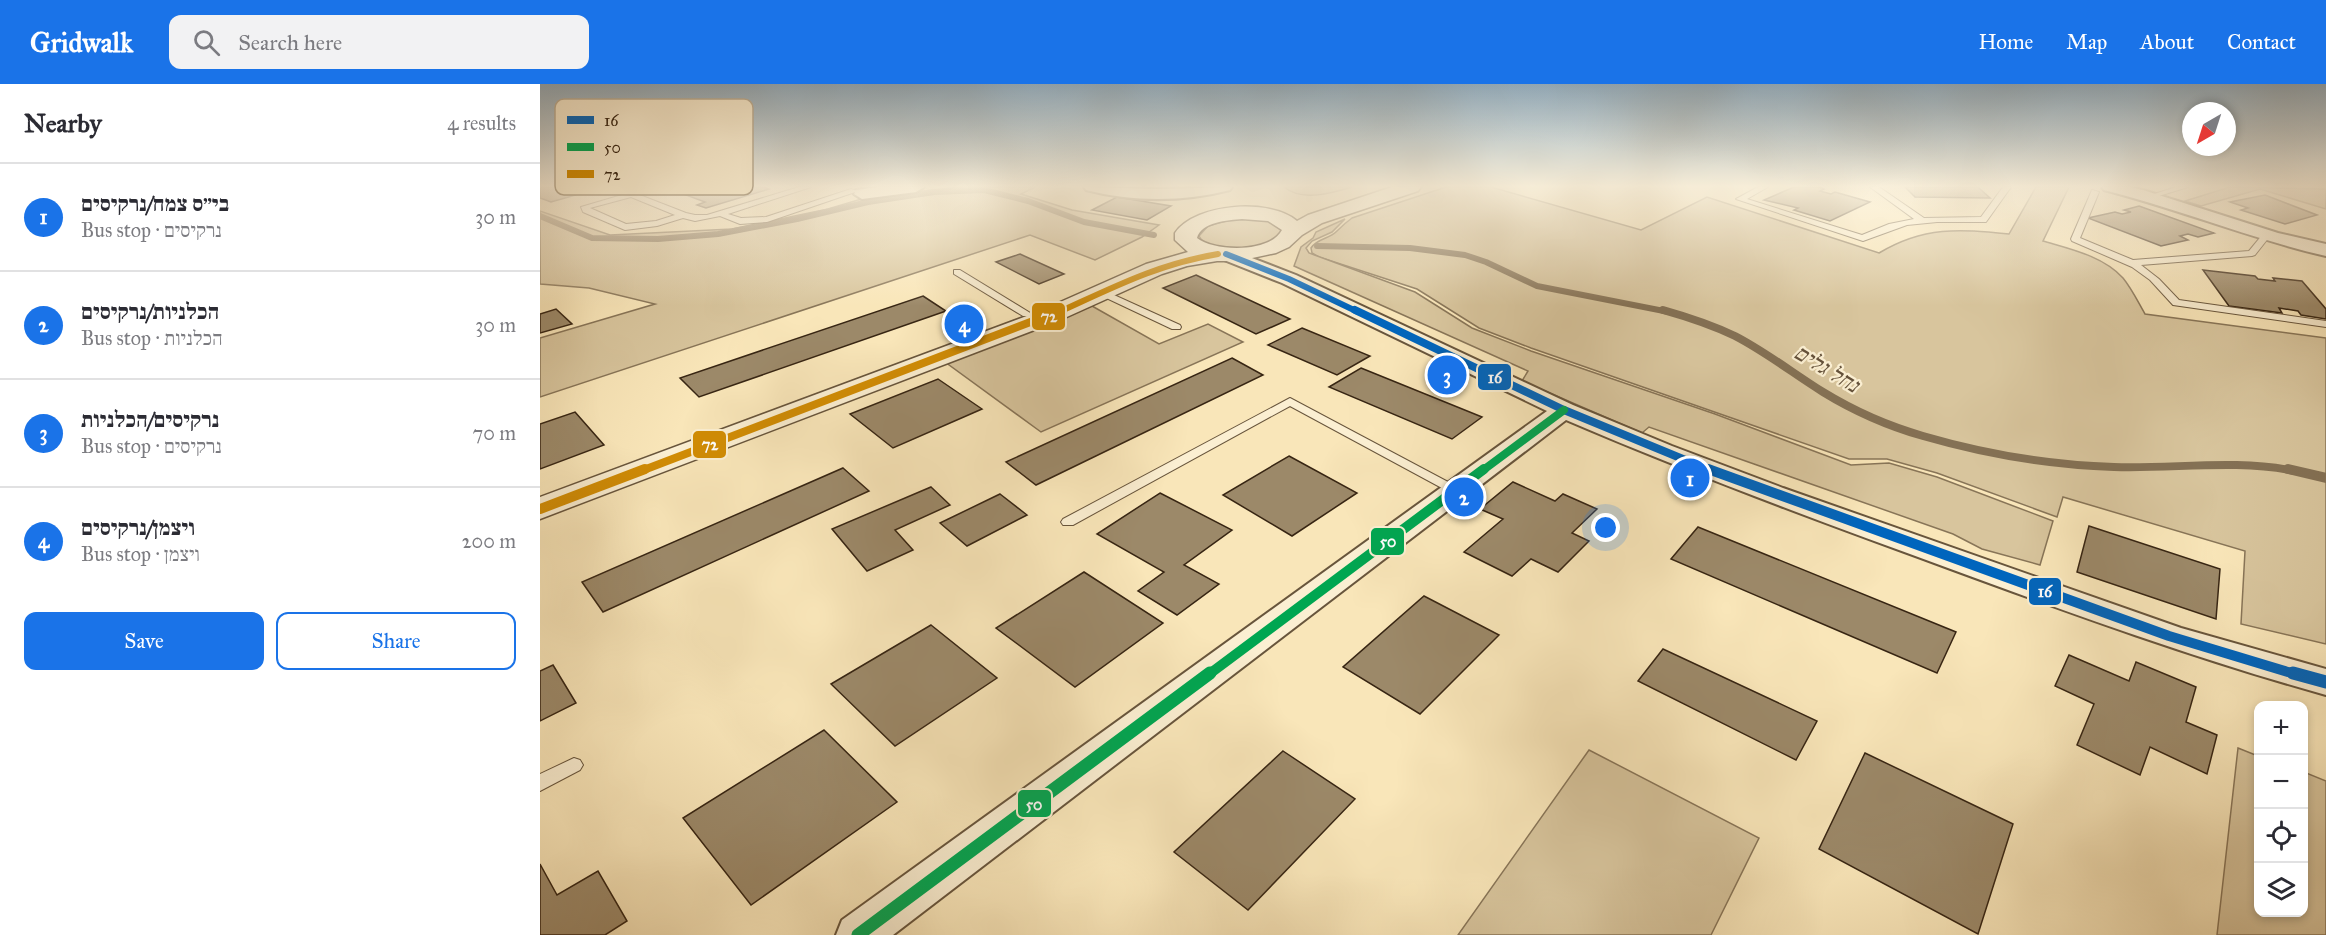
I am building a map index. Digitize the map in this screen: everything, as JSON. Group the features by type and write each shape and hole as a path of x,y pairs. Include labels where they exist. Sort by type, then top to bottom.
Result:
{"street":[{"path":"1191,227 1186,233 1186,240 1191,246 1222,254 1289,279 1564,411 1744,483 2070,602 2241,659 2326,682"},
{"path":"1290,227 1292,232"},
{"path":"540,509 1049,316 1167,264 1222,254 1255,253 1271,249 1284,243 1292,232 1301,227"},
{"path":"2238,227 2266,236 2326,250"},
{"path":"540,493 1027,314 1158,258 1177,248 1186,240"},
{"path":"1271,249 1272,264 1289,279"},
{"path":"858,935 1564,411"}],"lane":[{"path":"1826,227 1863,238 1889,227"},
{"path":"2082,227 2075,239 2131,263 2153,278 2176,303 2326,324"},
{"path":"2131,263 2253,253 2266,236"},
{"path":"957,272 1027,314"},
{"path":"1103,293 1176,327"},
{"path":"1068,522 1290,401 1458,491"},
{"path":"540,783 574,765"}],"shaded area":[{"path":"540,227 586,227 610,235 743,227 1157,227 1142,237 1095,260 1030,235 540,397 540,338 655,304 589,288 540,284"},
{"path":"1207,227 1280,227 1282,232 1266,243 1240,249 1215,247 1205,243 1199,236"},
{"path":"1328,227 1337,227 1332,232 1312,241 1306,248 1309,253 1415,292 1472,328 1851,465 1889,463 1937,477 2053,521 2040,565 1982,549 1953,534 1649,427 1642,433 1522,381 1528,371 1294,266 1301,247 1313,238 1316,232"},
{"path":"1341,227 1630,227 1641,230 1648,227 1798,227 1879,253 1895,244 1927,234 1974,231 2009,234 2013,227 2050,227 2043,241 2086,254 2115,270 2126,282 2145,314 2326,338 2326,644 2241,624 2245,551 2063,497 2057,517 1937,473 1887,459 1849,459 1531,348 1479,328 1417,289 1312,253 1311,248 1314,245 1334,234"},
{"path":"1092,306 1159,344 1208,324 1243,342 1041,432 945,362"},
{"path":"2238,748 2254,754 2254,917 2308,917 2308,774 2326,781 2326,935 2217,935"},
{"path":"1589,750 1759,838 1711,935 1458,935"}],"building":[{"path":"2111,227 2197,227 2214,233 2198,237 2188,234 2180,236 2188,240 2161,246"},
{"path":"1020,254 1064,274 1039,284 996,262"},
{"path":"2203,270 2255,276 2258,279 2275,281 2273,278 2302,281 2326,309 2326,319 2301,315 2298,311 2279,308 2282,313 2229,306"},
{"path":"1196,275 1290,319 1256,334 1163,288"},
{"path":"923,296 946,311 699,397 680,378"},
{"path":"556,309 572,324 540,333 540,314"},
{"path":"1302,328 1370,356 1337,375 1268,345"},
{"path":"1232,358 1263,375 1036,485 1006,462"},
{"path":"1361,368 1482,417 1452,439 1329,387"},
{"path":"938,379 982,409 893,448 850,414"},
{"path":"575,412 604,445 540,469 540,424"},
{"path":"1289,456 1357,493 1292,536 1223,495"},
{"path":"843,468 869,491 603,612 582,582"},
{"path":"1513,482 1555,501 1563,494 1597,509 1572,533 1589,541 1558,572 1531,559 1512,576 1464,552 1503,519 1480,509"},
{"path":"931,487 950,505 895,530 913,550 867,571 832,529"},
{"path":"1160,493 1232,530 1184,565 1219,584 1177,615 1138,591 1164,572 1097,534"},
{"path":"1000,494 1027,515 967,546 940,523"},
{"path":"2089,526 2220,569 2216,619 2077,572"},
{"path":"1698,527 1956,632 1937,673 1671,559"},
{"path":"1084,572 1163,623 1075,687 996,628"},
{"path":"1424,596 1499,635 1420,714 1343,667"},
{"path":"931,625 997,678 895,746 831,684"},
{"path":"1663,649 1817,721 1796,760 1638,681"},
{"path":"2069,655 2129,681 2136,662 2196,687 2186,722 2217,735 2207,774 2150,747 2140,775 2077,745 2094,704 2055,686"},
{"path":"553,665 576,703 540,721 540,671"},
{"path":"824,730 897,802 751,905 683,818"},
{"path":"1283,751 1355,799 1248,910 1174,852"},
{"path":"1865,753 2013,824 1978,934 1819,849"},
{"path":"540,864 557,895 598,871 627,921 605,935 540,935"}],"waterway":[{"name":"נחל גלים","path":"565,227 592,238 658,239 718,234 756,227"},
{"name":"נחל גלים","path":"1109,227 1154,235"},
{"name":"נחל גלים","path":"1317,246 1410,248 1465,255 1486,262 1537,286 1669,312"},
{"name":"נחל גלים","path":"1663,310 1700,321 1735,336 1859,412 1897,428 1946,442 1994,453 2090,466 2227,465 2272,467 2295,471"},
{"name":"נחל גלים","path":"2288,469 2326,478"}],"transit line":[{"name":"72","path":"540,509 1049,316 1154,269 1183,260 1218,254"},
{"name":"16","path":"1226,254 1289,279 1564,410 1663,452 1773,494 2169,636 2241,659 2326,682"},
{"name":"50","path":"858,935 1564,410"}],"place":[{"name":"ויצמן/נרקיסים","path":"964,324"},
{"name":"נרקיסים/הכלניות","path":"1447,375"},
{"name":"בי״ס צמח/נרקיסים","path":"1690,478"},
{"name":"הכלניות/נרקיסים","path":"1464,497"}]}
